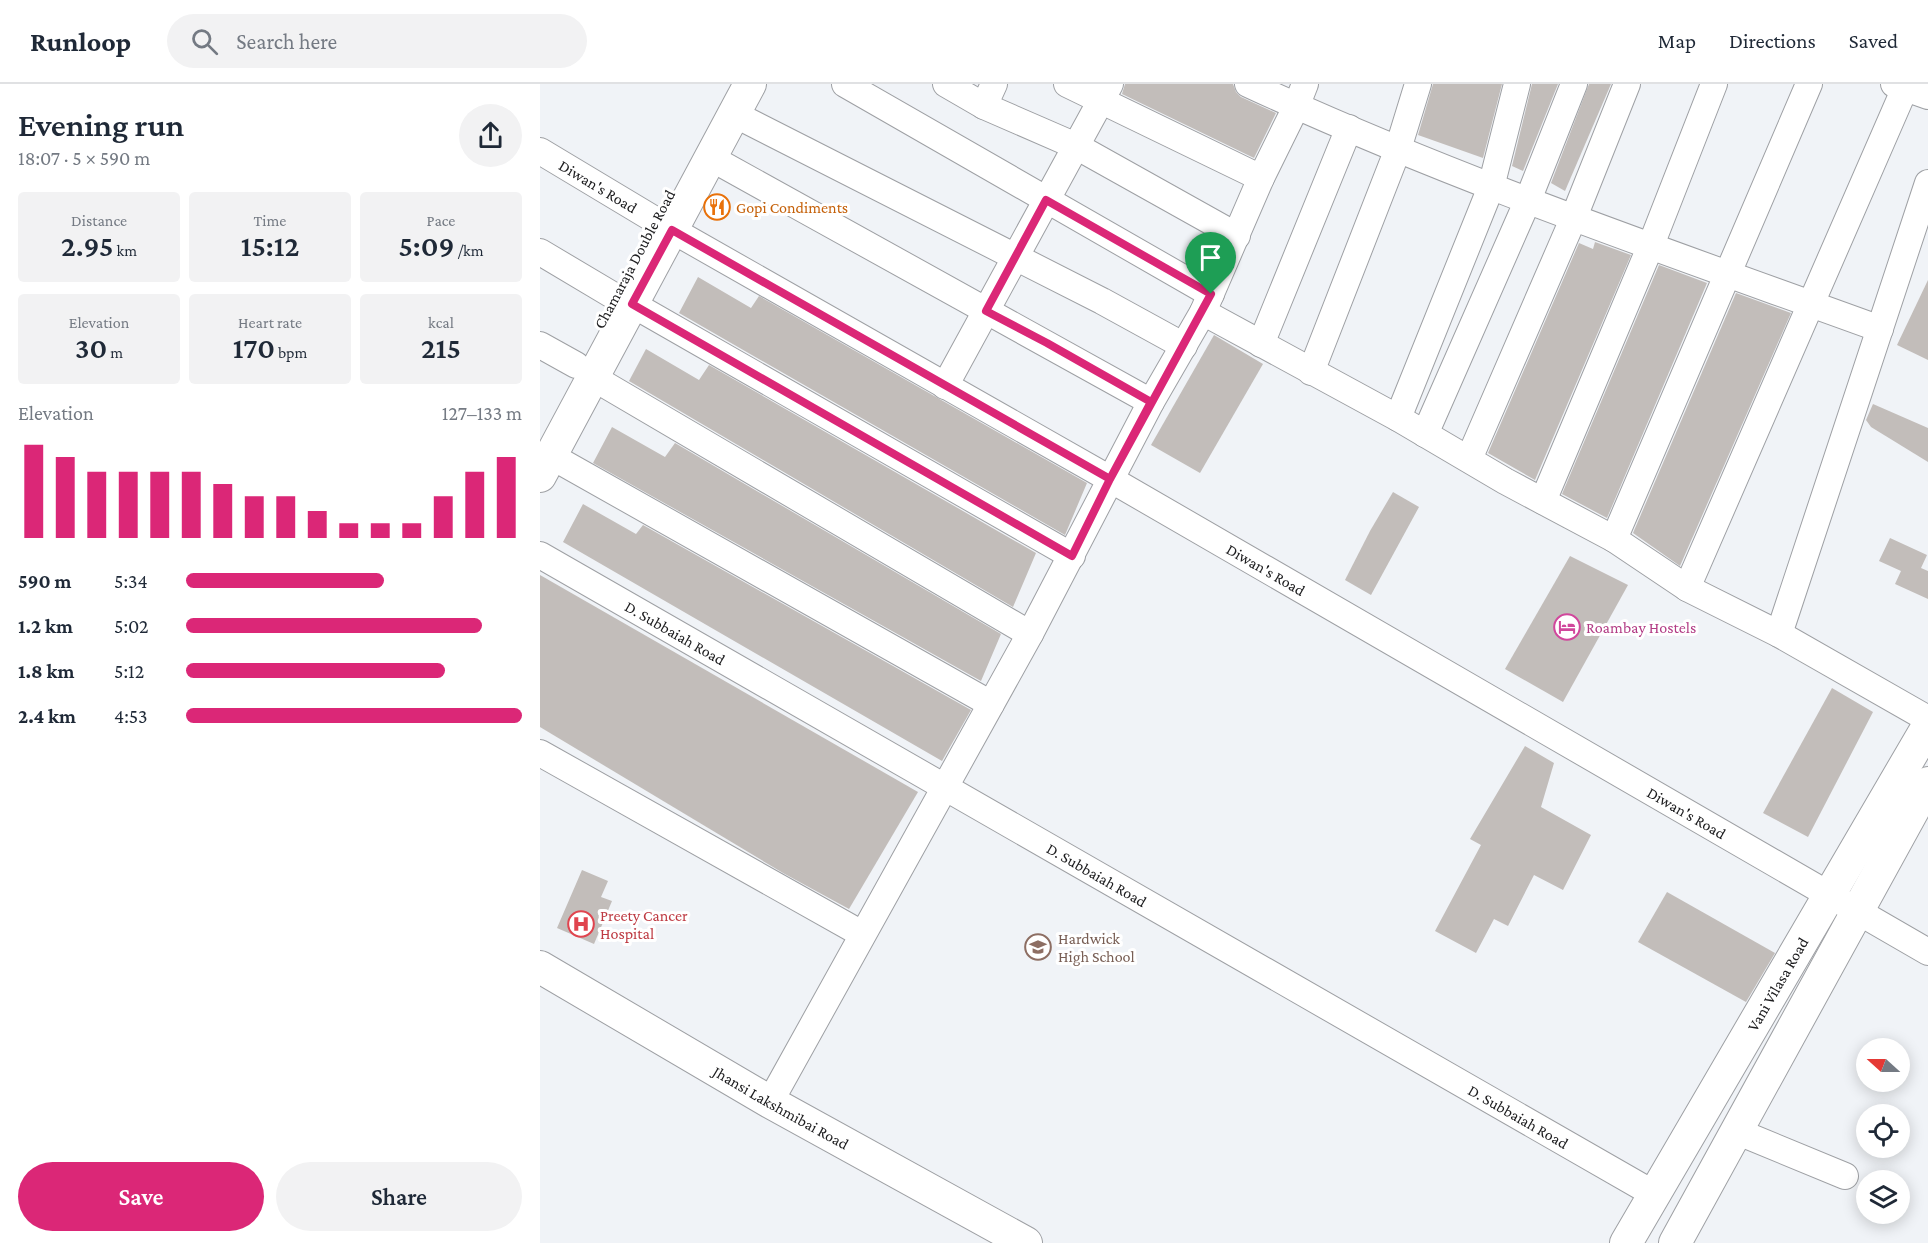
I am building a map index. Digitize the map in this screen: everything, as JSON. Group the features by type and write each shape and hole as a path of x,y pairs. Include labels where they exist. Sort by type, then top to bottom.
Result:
{"main road":[{"name":"Chamaraja Double Road","path":"544,455 584,371 663,225 729,84"},
{"name":"Chamaraja Double Road","path":"663,225 711,158 750,84"},
{"name":"Vani Vilasa Road","path":"1626,1243 1928,726"},
{"name":"Vani Vilasa Road","path":"1675,1243 1928,783"},
{"name":"Jhansi Lakshmibai Road","path":"540,967 770,1101 1026,1243"}],"street":[{"path":"845,84 1046,200 1207,303 1261,344 1398,418 1505,481 1614,539 1686,588 1779,634 1928,719"},
{"path":"946,84 989,95 1237,236"},
{"path":"1067,84 1105,92 1262,178"},
{"path":"1248,84 1300,95 1349,128 1491,187 1880,329"},
{"path":"1311,372 1398,149 1418,84"},
{"path":"1398,418 1491,187 1517,84"},
{"path":"1425,434 1528,200 1574,84"},
{"path":"1469,459 1574,217 1627,84"},
{"path":"1543,501 1651,245 1714,84"},
{"path":"1614,539 1809,84"},
{"path":"1686,588 1810,303 1909,89"},
{"path":"945,386 1105,92"},
{"path":"770,1101 1030,634 1151,402 1207,303 1300,95"},
{"path":"734,114 1184,346"},
{"path":"1261,344 1349,128"},
{"name":"Diwan's Road","path":"540,151 663,225 1110,479 1928,952"},
{"path":"711,158 1151,402"},
{"path":"1779,634 1928,183"},
{"path":"540,252 1072,556"},
{"path":"540,345 1030,634"},
{"path":"544,455 990,704"},
{"name":"D. Subbaiah Road","path":"540,555 1654,1194"},
{"path":"540,753 862,934"},
{"path":"1736,1131 1845,1176"}],"building":[{"path":"1125,84 1233,84 1241,97 1276,113 1254,158 1122,94"},
{"path":"1433,84 1502,84 1483,158 1418,135"},
{"path":"1532,84 1558,84 1523,171 1512,166"},
{"path":"1589,84 1611,84 1565,191 1551,183"},
{"path":"1595,242 1631,255 1535,480 1488,453 1579,243 1593,249"},
{"path":"1659,265 1707,283 1607,518 1562,494"},
{"path":"698,277 751,308 759,296 1087,483 1065,535 679,313"},
{"path":"1928,280 1928,360 1897,345"},
{"path":"1736,293 1791,313 1680,566 1633,533"},
{"path":"1214,335 1263,364 1200,473 1151,445"},
{"path":"646,349 699,380 709,365 1036,553 1013,607 629,381"},
{"path":"1873,404 1928,428 1928,462 1871,427 1866,420"},
{"path":"612,427 665,457 675,443 1001,634 981,681 593,463"},
{"path":"1393,492 1419,507 1371,595 1345,580"},
{"path":"583,504 636,534 643,525 971,710 942,761 563,542"},
{"path":"1890,538 1927,555 1921,568 1928,571 1928,599 1895,584 1901,571 1879,561"},
{"name":"Roambay Hostels","path":"1570,556 1628,585 1563,702 1505,669"},
{"path":"540,575 918,792 849,909 783,873 540,727"},
{"path":"1832,688 1873,712 1808,837 1763,813"},
{"path":"1525,746 1554,763 1541,807 1591,835 1563,890 1534,875 1508,926 1494,919 1476,953 1435,931 1481,845 1470,839"},
{"path":"582,870 608,881 601,897 612,901 594,944 557,928"},
{"path":"1667,892 1775,953 1746,1002 1638,942"}],"place":[{"name":"Gopi Condiments","path":"717,207"},
{"name":"Roambay Hostels","path":"1567,627"},
{"name":"Preety Cancer Hospital","path":"581,924"},
{"name":"Hardwick High School","path":"1038,947"}],"route":[{"path":"1211,294 1046,200 986,311 1151,402 1110,479 672,230 632,304 1072,556 1110,479 1211,294"}]}
